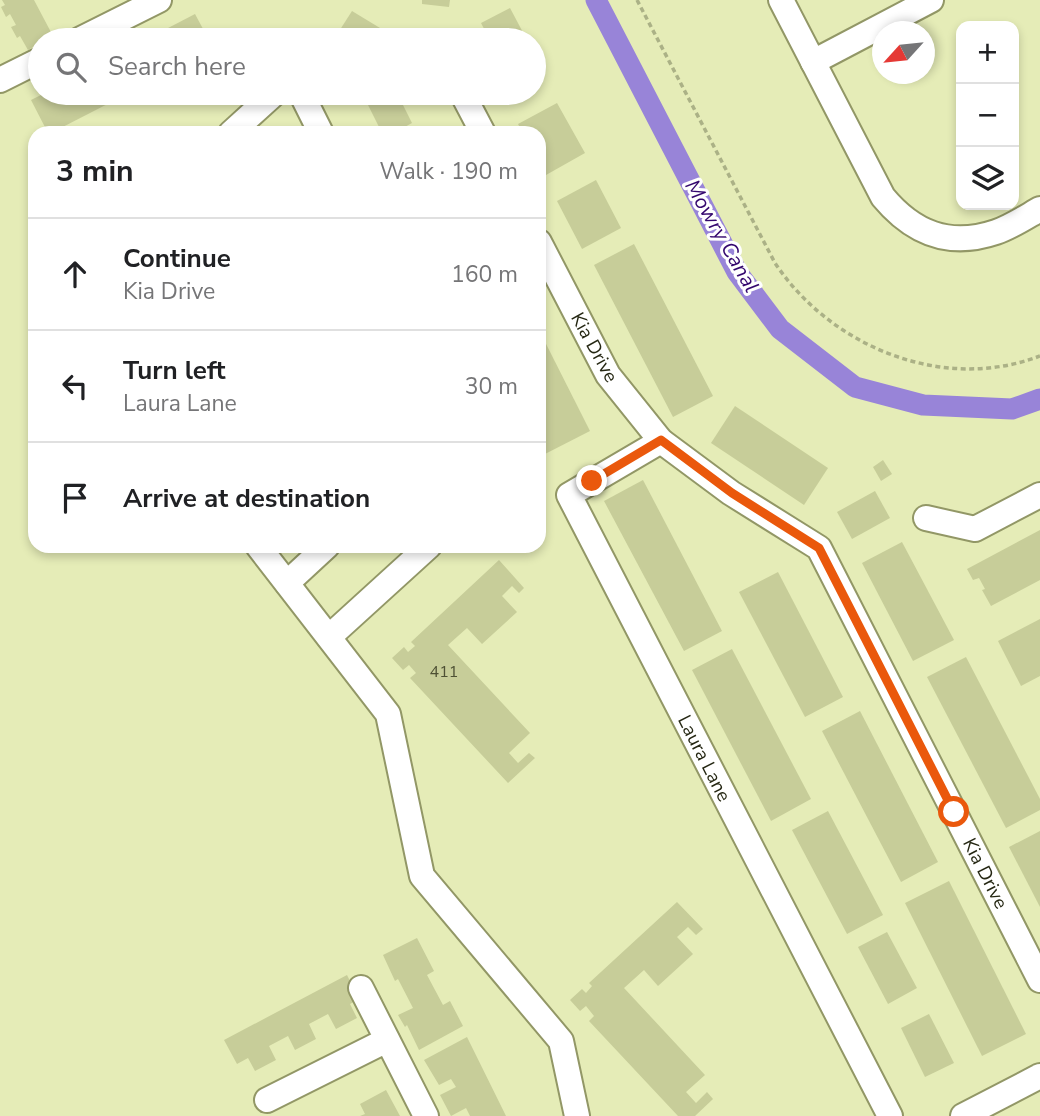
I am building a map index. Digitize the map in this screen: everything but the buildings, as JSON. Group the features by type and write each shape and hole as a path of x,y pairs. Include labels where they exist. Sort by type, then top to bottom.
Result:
{"street":[{"path":"103,28 159,0"},
{"path":"781,0 883,197 899,216 919,228 947,238 974,238 997,232 1040,209"},
{"path":"813,62 931,0"},
{"path":"0,80 28,66"},
{"path":"239,126 262,105"},
{"path":"307,105 318,126"},
{"path":"468,105 479,126"},
{"name":"Kia Drive","path":"546,255 608,375 661,440 732,493 819,548 1040,979"},
{"name":"Laura Lane","path":"661,440 569,495 890,1116"},
{"path":"926,518 975,530 1040,495"},
{"path":"263,553 388,714 422,876 561,1041 578,1116"},
{"path":"287,583 319,553"},
{"path":"329,637 421,553"},
{"path":"361,988 425,1116"},
{"path":"267,1100 387,1040"},
{"path":"963,1116 1040,1076"}],"path":[{"path":"637,0 775,262 815,310 845,333 913,362 963,369 986,368 1040,356"}],"waterway":[{"name":"Mowry Canal","path":"596,0 737,272 780,329 855,387 923,405 1012,409 1040,399"}],"route":[{"path":"592,481 661,440 732,493 819,548 954,812"}]}
